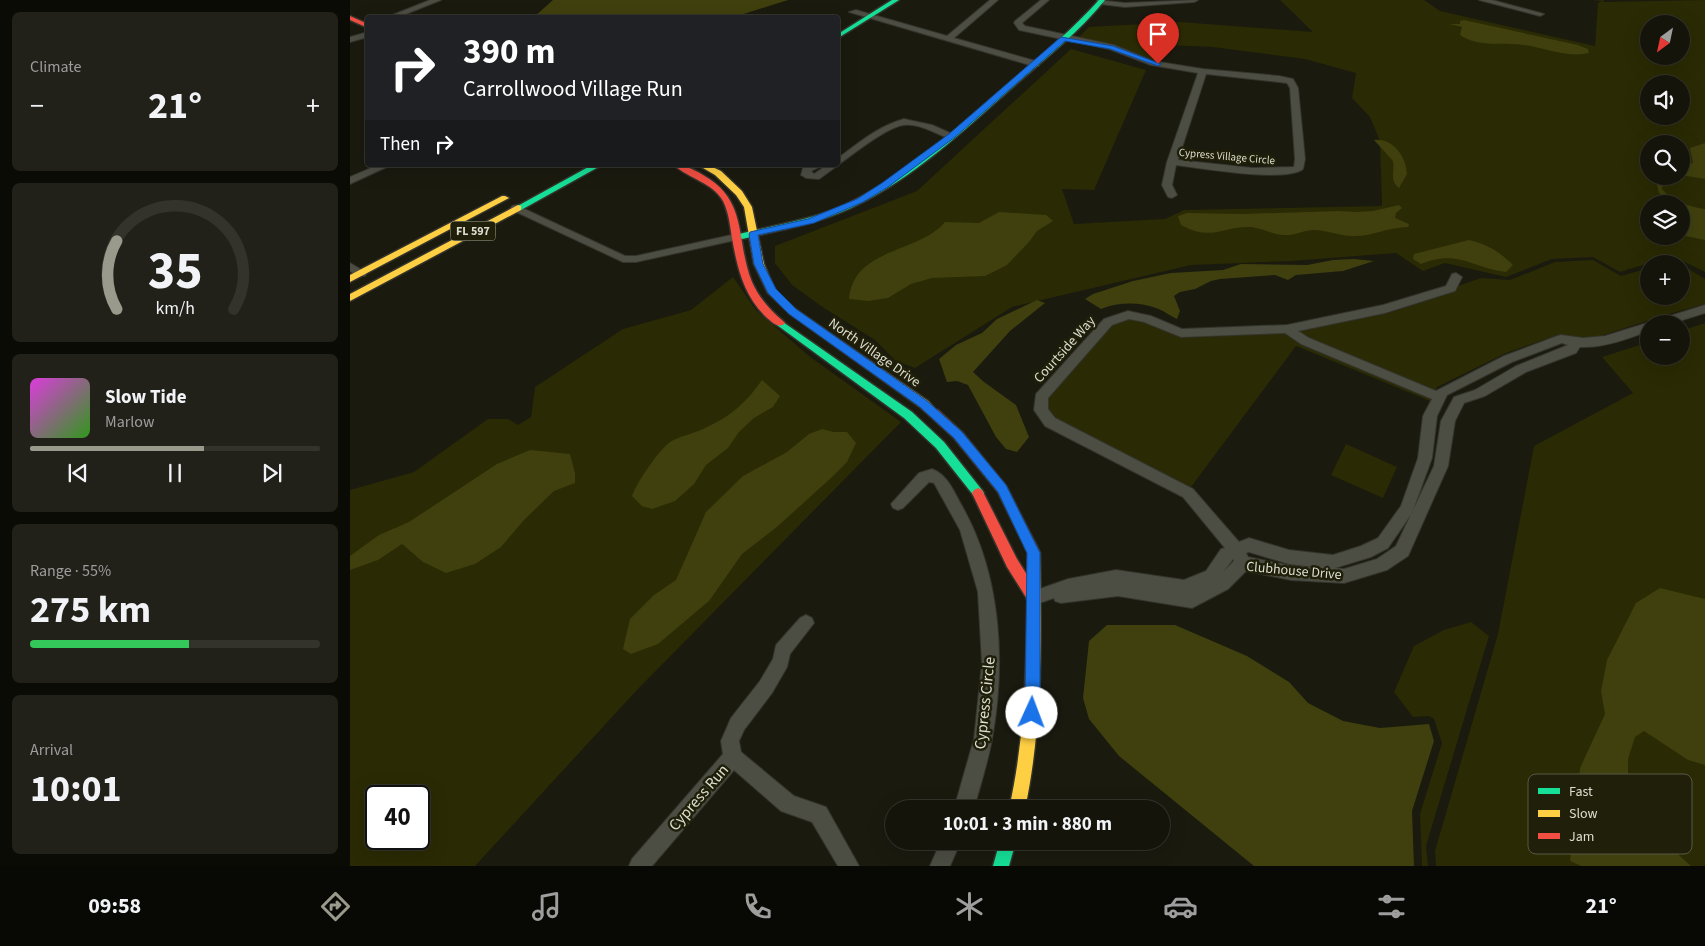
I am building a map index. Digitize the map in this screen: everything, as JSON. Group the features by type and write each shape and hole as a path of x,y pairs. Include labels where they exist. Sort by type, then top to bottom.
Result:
{"street":[{"path":"396,15 437,0"},
{"path":"840,35 896,0"},
{"path":"949,39 994,0"},
{"name":"Cypress Village Circle","path":"1045,0 1018,23 1022,28 1064,39 1111,48 1158,64 1203,71 1279,78 1290,82 1294,88 1300,160 1298,169 1285,172 1266,171 1172,162"},
{"path":"516,208 622,259 636,259 811,221 860,201 952,136 1064,39 1101,1 1125,4 1194,0"},
{"path":"1483,0 1540,14"},
{"path":"850,14 866,4"},
{"path":"850,14 870,17 1036,64"},
{"path":"350,18 365,25"},
{"path":"350,40 365,35"},
{"path":"1172,195 1167,186 1172,162 1203,71"},
{"path":"840,160 890,126 902,122 917,123 952,136"},
{"path":"350,181 382,167"},
{"name":"FL 597","path":"350,298 594,167"},
{"path":"682,167 710,182 732,211 741,268 754,298 776,320 908,415 940,445 982,498 1012,563 1034,598"},
{"name":"North Village Drive","path":"706,167 718,173 739,192 748,207 758,264 772,291 792,311 924,404 958,435 1002,488 1034,553 1032,713 1019,800"},
{"path":"813,167 806,170 806,176 816,177 830,167"},
{"path":"704,179 718,173"},
{"name":"FL 597","path":"350,280 513,193 485,215 400,261 389,272 390,276"},
{"path":"350,266 361,273"},
{"name":"Courtside Way","path":"1243,563 1236,549 1188,493 1050,422 1041,410 1041,397 1108,322 1128,314 1147,319 1181,333 1287,329 1385,309 1451,288 1456,277"},
{"path":"1685,315 1705,309"},
{"path":"1287,329 1305,341 1439,398"},
{"name":"Clubhouse Drive","path":"1034,598 1068,586 1116,577 1184,587 1212,576 1227,554 1249,545 1289,557 1333,562 1365,552 1383,543 1407,509 1424,458 1430,416 1442,392 1508,359 1561,339 1575,344 1601,341 1640,329"},
{"name":"Clubhouse Drive","path":"1034,598 1118,588 1192,600 1222,584 1243,563 1291,573 1344,576 1381,565 1402,551 1420,515 1441,466 1448,421 1459,400 1480,393 1521,369 1572,350 1575,344"},
{"path":"1508,359 1521,369"},
{"name":"Cypress Circle","path":"898,504 924,477 932,475 939,479 967,528 986,592 992,663 983,739 966,800"},
{"name":"Cypress Run","path":"639,866 733,757 730,741 737,724 766,687 781,661 782,651 806,623"},
{"path":"733,757 788,804 819,814 849,866"},
{"path":"940,866 947,850"},
{"path":"1001,866 1005,850"}],"shaded area":[{"path":"553,0 788,0 740,15 536,15"},
{"path":"1280,0 1424,0 1440,11 1595,46 1598,3 1602,1 1591,0 1604,0 1603,2 1705,0 1705,272 1690,264 1690,255 1640,255 1640,266 1620,272 1593,257 1552,259 1506,277 1445,263 1423,271 1396,253 1291,261 1191,265 1012,307 915,368 896,361 875,340 792,285 775,263 775,246 917,191 1071,49 1146,70 1094,190 1062,189 1074,224 1165,219 1184,210 1382,206 1380,141 1370,117 1352,98 1356,73 1305,59 1213,47 1165,45 1154,62 1116,47 1077,39 1089,27 1180,22 1313,32"},
{"path":"1464,20 1578,45 1588,49 1589,53 1573,54 1516,44 1475,42 1460,35 1462,27 1449,24 1460,24 1460,21"},
{"path":"1374,140 1381,140 1393,145 1401,155 1407,174 1399,188 1393,179 1393,161"},
{"path":"1705,143 1705,179 1690,176 1690,164 1693,163 1690,148"},
{"path":"1657,185 1663,185 1662,189 1668,195 1661,195"},
{"path":"1399,205 1402,208 1396,213 1395,218 1409,224 1408,227 1359,236 1347,236 1314,230 1292,235 1280,235 1251,227 1209,233 1192,230 1181,225 1178,216 1187,213 1356,212 1373,211"},
{"path":"1690,206 1705,209 1705,240 1690,237"},
{"path":"999,212 1046,215 1053,221 1037,231 1007,265 985,276 932,278 911,284 888,298 868,301 849,299 853,282 862,270 874,260 919,240 945,222 979,223"},
{"path":"1469,240 1493,249 1513,265 1506,272 1455,259 1445,258 1421,264 1413,259 1414,254"},
{"path":"1354,259 1374,261 1343,271 1296,275 1288,280 1275,275 1211,281 1174,296 1180,311 1177,319 1149,306 1122,304 1101,309 1085,299 1093,294 1133,281 1171,273 1223,270 1241,264 1307,265 1333,260"},
{"path":"1593,260 1621,276 1640,271 1640,305 1690,305 1690,270 1705,279 1705,304 1666,315 1640,315 1640,323 1597,337 1574,339 1557,335 1506,353 1437,387 1435,391 1308,338 1299,331 1389,313 1454,292 1458,286 1481,278 1510,280 1555,262"},
{"path":"733,277 756,310 809,356 901,422 636,691 475,866 350,866 350,490 414,472 488,419 508,419 518,425 531,417 535,387 623,329 691,310"},
{"path":"1037,300 1045,303 1010,331 973,372 1016,405 1029,437 1017,452 1006,449 996,437 968,385 957,381 947,382 939,359 956,345 982,333 997,319"},
{"path":"1129,319 1145,322 1181,338 1286,333 1302,345 1431,399 1430,401 1296,346 1191,487 1055,418 1048,408 1047,398 1112,325"},
{"path":"1705,323 1705,866 1436,866 1435,851 1498,634 1534,446 1633,393 1602,357 1640,345 1640,365 1690,365 1690,328"},
{"path":"762,380 780,396 773,407 754,418 739,432 728,448 706,465 694,484 675,501 652,509 642,506 632,496 648,467 665,446 674,440 703,429 722,419 743,403"},
{"path":"822,429 834,432 847,432 856,443 847,462 778,526 742,554 709,601 658,644 631,654 623,649 630,619 654,595 676,580 706,512 743,476 787,452 809,434"},
{"path":"1346,444 1397,467 1383,498 1331,475"},
{"path":"530,450 570,454 575,473 575,483 554,491 524,520 501,547 475,564 446,573 423,562 402,544 378,560 350,570 350,556 379,535 409,522 497,464"},
{"path":"1660,588 1705,599 1705,765 1688,760 1644,731 1635,737 1628,759 1628,774 1579,774 1580,768 1605,714 1601,691 1607,660 1636,603"},
{"path":"1471,622 1489,636 1426,846 1428,866 1422,866 1420,814 1442,743 1434,719 1429,716 1413,717 1394,692 1414,646 1444,630"},
{"path":"1107,625 1175,625 1247,656 1289,682 1308,703 1343,721 1380,728 1429,724 1434,741 1412,811 1414,866 1254,866 1119,756 1089,719 1083,698 1089,641"},
{"path":"1571,854 1678,854 1691,866 1581,866 1570,861"}],"traffic: fast":[{"path":"840,35 896,0"},
{"path":"742,236 822,217 868,196 909,171 928,157 1039,61 1102,0"},
{"path":"518,208 594,167"},
{"path":"780,323 908,415 940,445 978,493"},
{"path":"1001,866 1005,850"}],"traffic: slow":[{"path":"706,167 718,173 739,193 748,207 759,264 771,291 792,311 934,413"},
{"path":"350,279 505,198"},
{"path":"350,298 518,208"},
{"path":"1019,800 1028,746 1033,682 1034,553 1030,545"}],"traffic: jam":[{"path":"350,18 365,25"},
{"path":"682,167 710,183 725,198 733,216 741,261 748,284 760,305 780,323"},
{"path":"934,413 958,435 1002,489 1030,545"},
{"path":"978,493 1012,563 1034,598"}],"route":[{"path":"1032,713 1034,553 1002,488 958,435 924,404 792,311 772,291 766,283 758,264 753,234 811,221 860,201 952,136 1064,39 1111,48 1158,64"}]}
